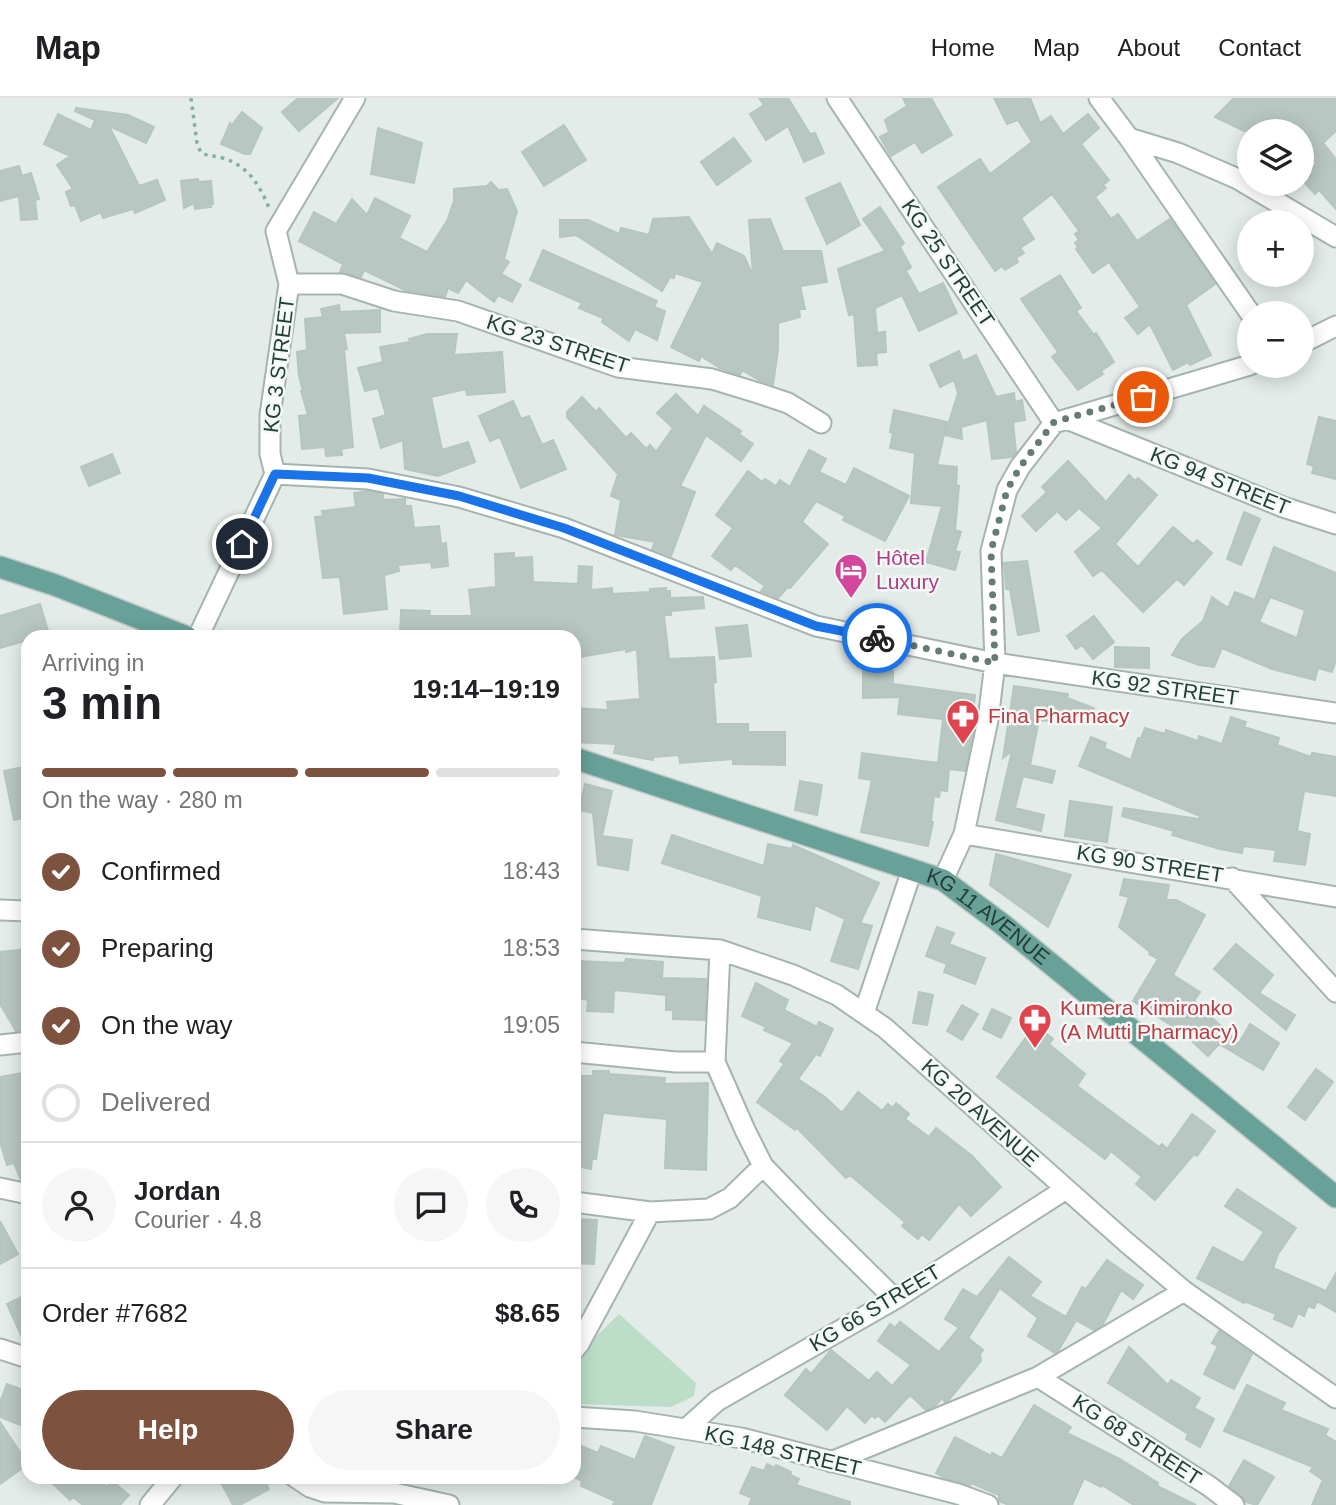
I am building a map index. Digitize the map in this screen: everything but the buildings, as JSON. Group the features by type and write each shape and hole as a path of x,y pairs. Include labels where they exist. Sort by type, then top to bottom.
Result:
{"main road":[{"path":"0,567 55,584 170,630"},
{"name":"KG 11 AVENUE","path":"581,760 943,880 1002,924 1336,1197"}],"street":[{"path":"275,231 355,98"},
{"path":"1099,98 1242,301"},
{"name":"KG 25 STREET","path":"844,100 1061,420"},
{"path":"1129,138 1178,153 1238,179 1336,237"},
{"name":"KG 3 STREET","path":"275,231 289,284 270,415 270,454 275,474"},
{"name":"KG 23 STREET","path":"289,284 342,284 394,301 458,311 618,367 712,379 758,393 788,403 821,423"},
{"path":"1314,337 1336,326"},
{"path":"943,880 964,834 988,720 995,663 990,576 995,529 1007,490 1020,467 1061,420 1237,369"},
{"name":"KG 94 STREET","path":"1061,420 1283,507 1336,524"},
{"path":"201,630 275,474"},
{"name":"KG 92 STREET","path":"275,474 368,478 459,496 564,528 816,626 995,663 1336,713"},
{"name":"KG 90 STREET","path":"964,834 1336,897"},
{"path":"864,1013 912,870"},
{"path":"1232,878 1336,992"},
{"path":"0,910 21,911"},
{"name":"KG 20 AVENUE","path":"581,940 720,950 793,975 837,995 885,1028 1184,1290 1336,1398"},
{"path":"720,950 715,1062 763,1166 895,1298"},
{"path":"0,1045 21,1043"},
{"path":"581,1053 676,1062 715,1062"},
{"path":"581,1203 650,1212 709,1209 730,1198 763,1166"},
{"path":"0,1188 21,1192"},
{"name":"KG 66 STREET","path":"687,1429 729,1394 895,1298 1066,1189"},
{"path":"581,1341 650,1212"},
{"path":"831,1462 1038,1377 1184,1290"},
{"path":"0,1349 21,1356"},
{"name":"KG 68 STREET","path":"1038,1377 1209,1486 1234,1505"},
{"name":"KG 148 STREET","path":"581,1417 635,1421 741,1438 958,1494 988,1505"},
{"path":"150,1505 167,1484"},
{"path":"306,1484 325,1492 394,1493 449,1505"}],"path":[{"path":"191,98 197,143 201,153 210,157 222,157 251,174 260,188 275,231"}],"green space":[{"path":"619,1314 696,1383 694,1396 671,1407 581,1404 581,1351"}],"way so far":[{"path":"877,638 995,663 991,551 1007,490 1031,450 1054,422 1143,397"}],"place":[{"name":"Hôtel Luxury","path":"851,600"},
{"name":"Fina Pharmacy","path":"963,746"},
{"name":"Kumera Kimironko (A Mutti Pharmacy)","path":"1035,1050"}],"route":[{"path":"242,544 275,474 368,478 459,496 564,528 816,626 877,638"}]}
